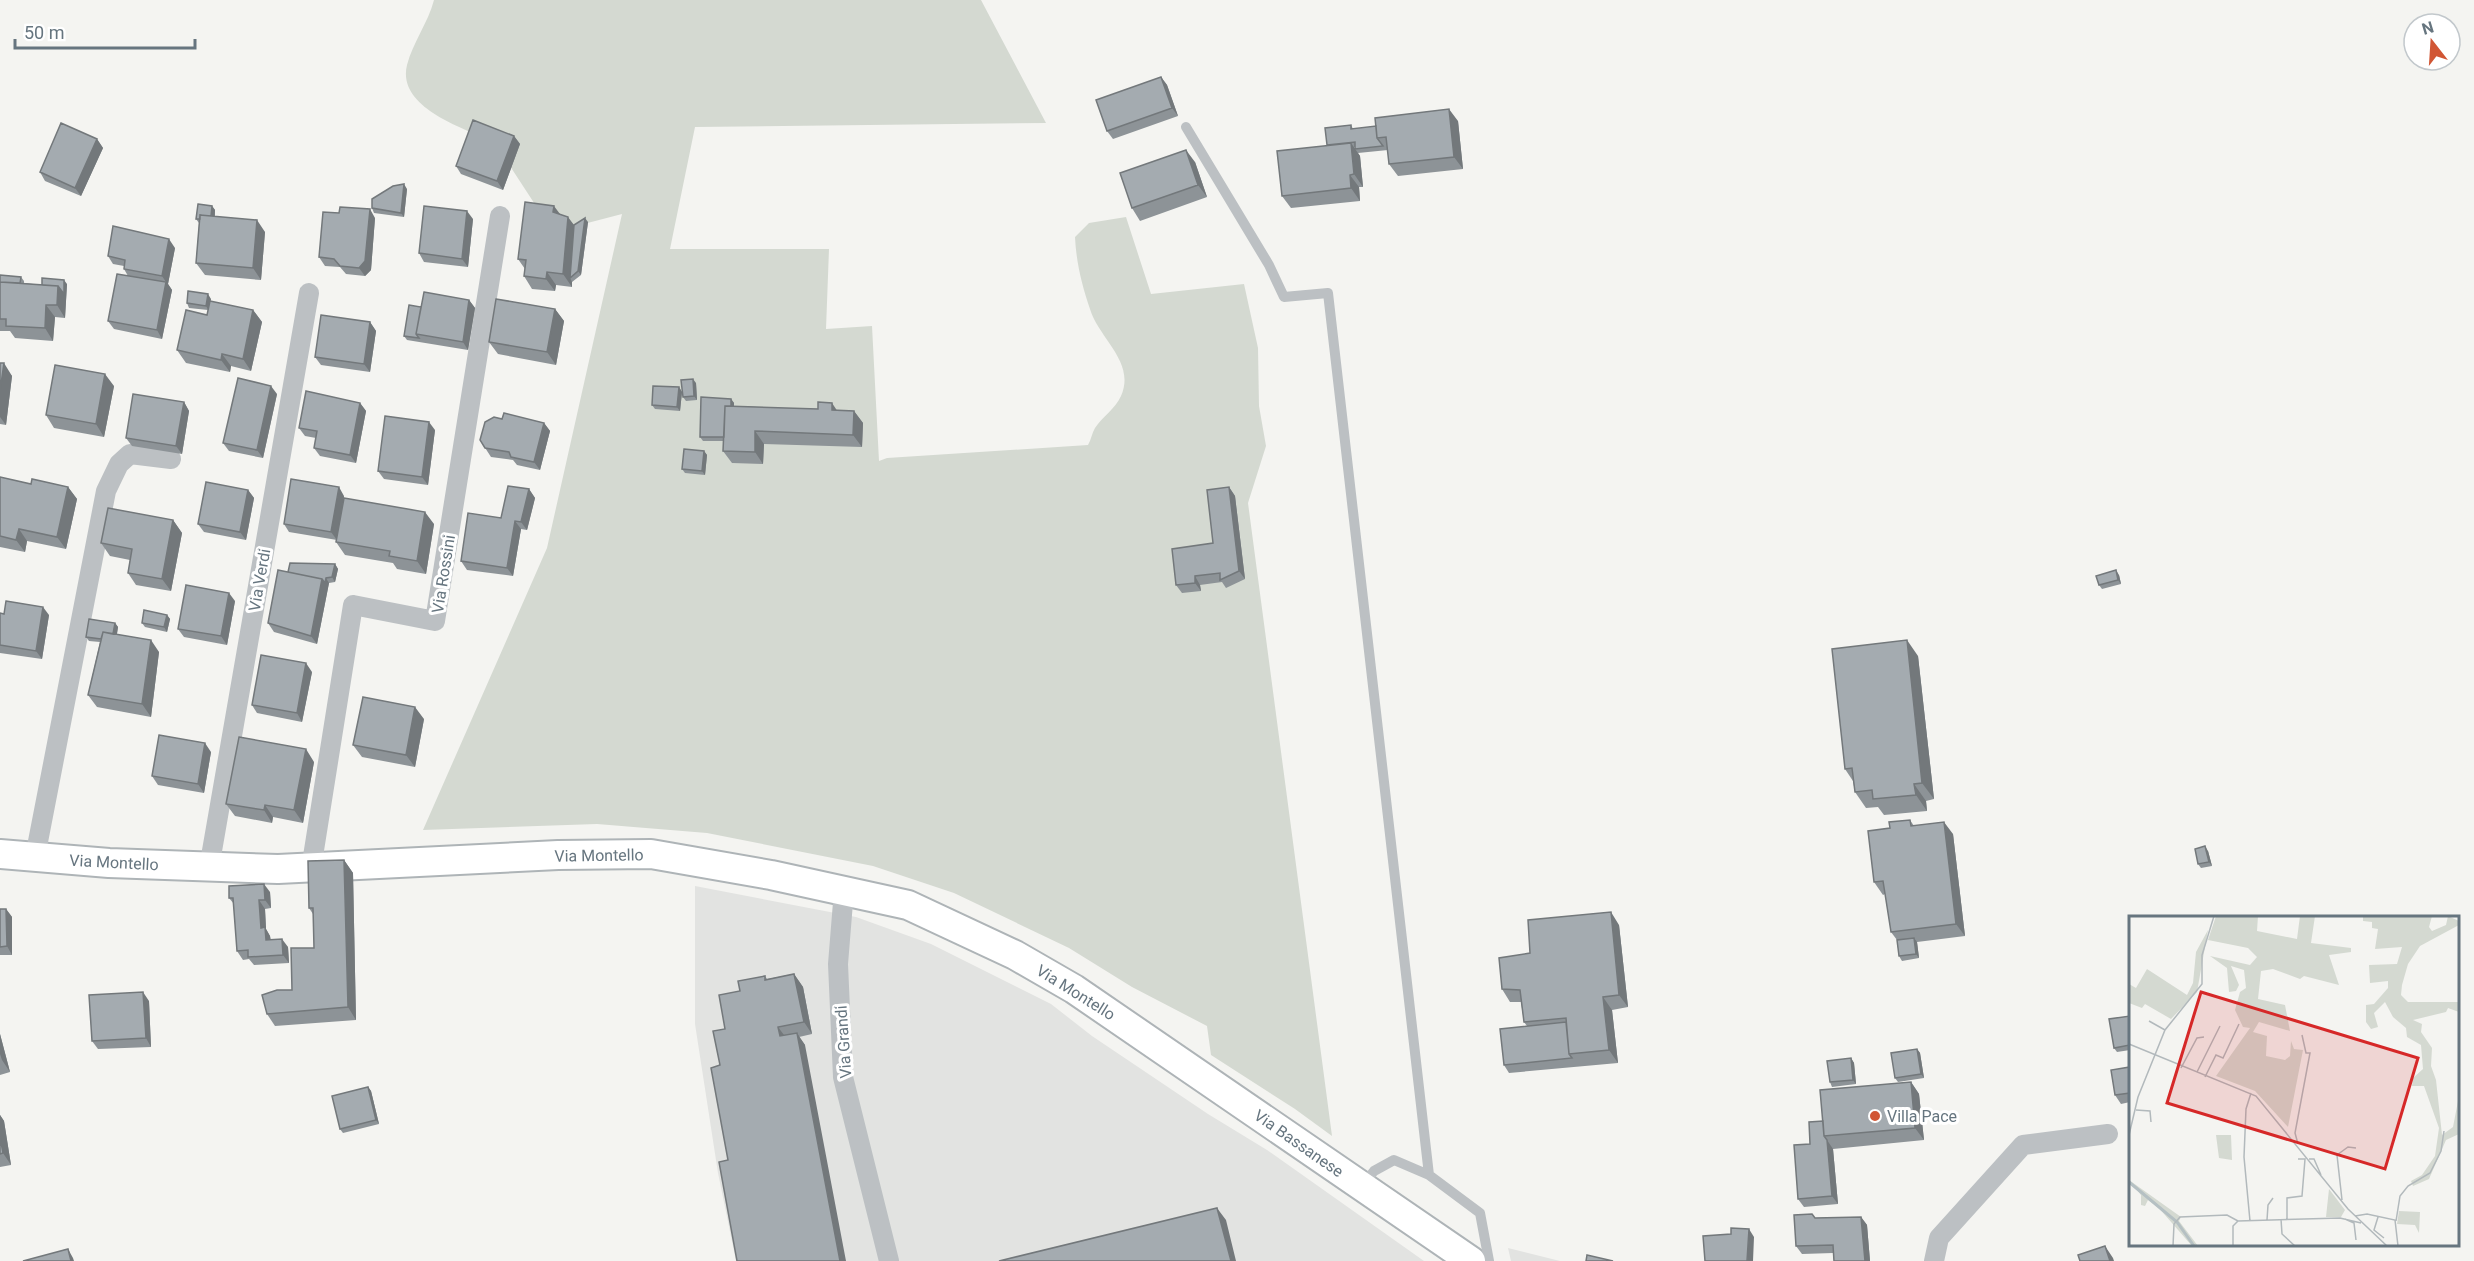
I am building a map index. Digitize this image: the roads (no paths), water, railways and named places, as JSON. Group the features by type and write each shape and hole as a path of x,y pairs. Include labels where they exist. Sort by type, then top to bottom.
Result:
{"main road":[{"name":"Via Montello","path":"0,854 209,868 311,869 558,855 651,854 844,890 908,905 1015,955 1128,1025"},
{"name":"Via Bassanese","path":"1128,1025 1471,1261"}],"street":[{"name":"Via Rossini","path":"311,869 353,605 435,621 500,216"},
{"name":"Via Verdi","path":"209,868 309,293"},
{"path":"35,857 106,491 119,464 130,454 171,459"},
{"name":"Via Grandi","path":"844,890 838,964 843,1077 889,1261"},
{"path":"1934,1261 1939,1238 2023,1145 2108,1134"}],"lane":[{"path":"1186,127 1269,265 1284,297 1328,293 1429,1174"},
{"path":"1362,1186 1374,1171 1394,1160 1429,1174 1480,1213 1489,1261"}],"place":[{"name":"Villa Pace","path":"1875,1116"}]}
